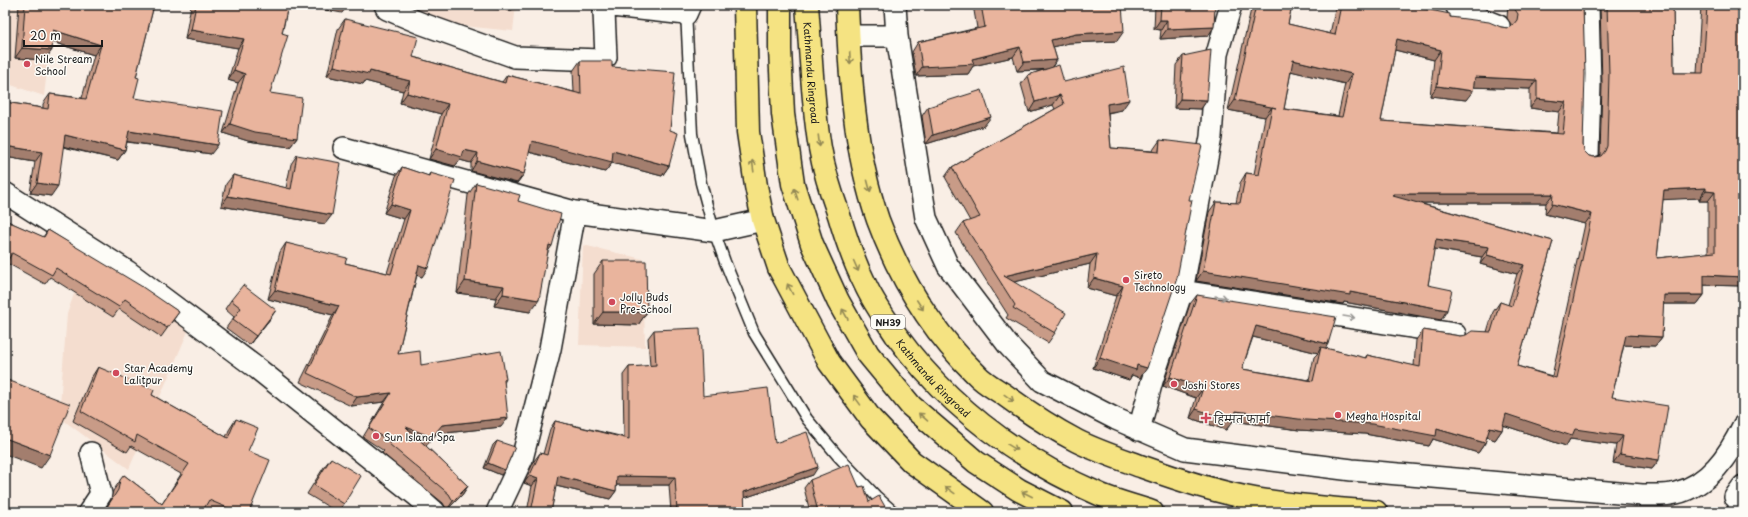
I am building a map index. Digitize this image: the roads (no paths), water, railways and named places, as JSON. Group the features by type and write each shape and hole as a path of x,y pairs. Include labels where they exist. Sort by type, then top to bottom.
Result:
{"main road":[{"path":"745,5 748,132 763,220 779,268 829,362 871,419 912,462 982,512"},
{"path":"780,5 780,49 783,114 793,184 812,244 838,301 868,354 911,406 976,462 1019,490 1062,512"},
{"name":"Kathmandu Ringroad","path":"807,5 814,98 820,148 830,190 850,252 878,309 930,378 980,424 1008,445 1041,464 1102,495 1152,512"},
{"path":"847,5 851,79 861,157 878,219 898,267 914,296 937,330 977,376 1024,409 1078,441 1199,487 1255,499 1316,507 1376,512"}],"street":[{"path":"386,5 387,9 420,23 515,57 601,60 606,57 604,12 607,7 687,8"},
{"path":"895,5 897,36 926,218 948,266 1008,345 1042,381 1139,430 1192,450 1352,470 1642,495 1674,494 1693,488 1710,475 1737,438 1743,426"},
{"path":"1139,430 1152,382 1182,291 1211,137 1217,54 1231,5"},
{"path":"1456,5 1459,10 1499,26"},
{"path":"1588,5 1590,84 1588,155"},
{"path":"848,36 897,36"},
{"path":"344,148 575,212 714,231 763,220"},
{"path":"5,193 127,271 258,369 416,495 435,512"},
{"path":"497,512 522,460 550,349 575,212"},
{"path":"1182,291 1455,334"},
{"path":"89,512 101,494 90,453"}],"lane":[{"path":"687,8 692,134 702,183 714,231 754,333 807,418 838,456 876,496 894,512"}],"place":[{"name":"Nile Stream School","path":"27,64"},
{"name":"Sireto Technology","path":"1126,280"},
{"name":"Jolly Buds Pre-School","path":"612,302"},
{"name":"Star Academy Lalitpur","path":"116,373"},
{"name":"Joshi Stores","path":"1174,384"},
{"name":"Megha Hospital","path":"1338,415"},
{"name":"हिम्मत फार्मा","path":"1206,418"},
{"name":"Sun Island Spa","path":"376,436"}]}
